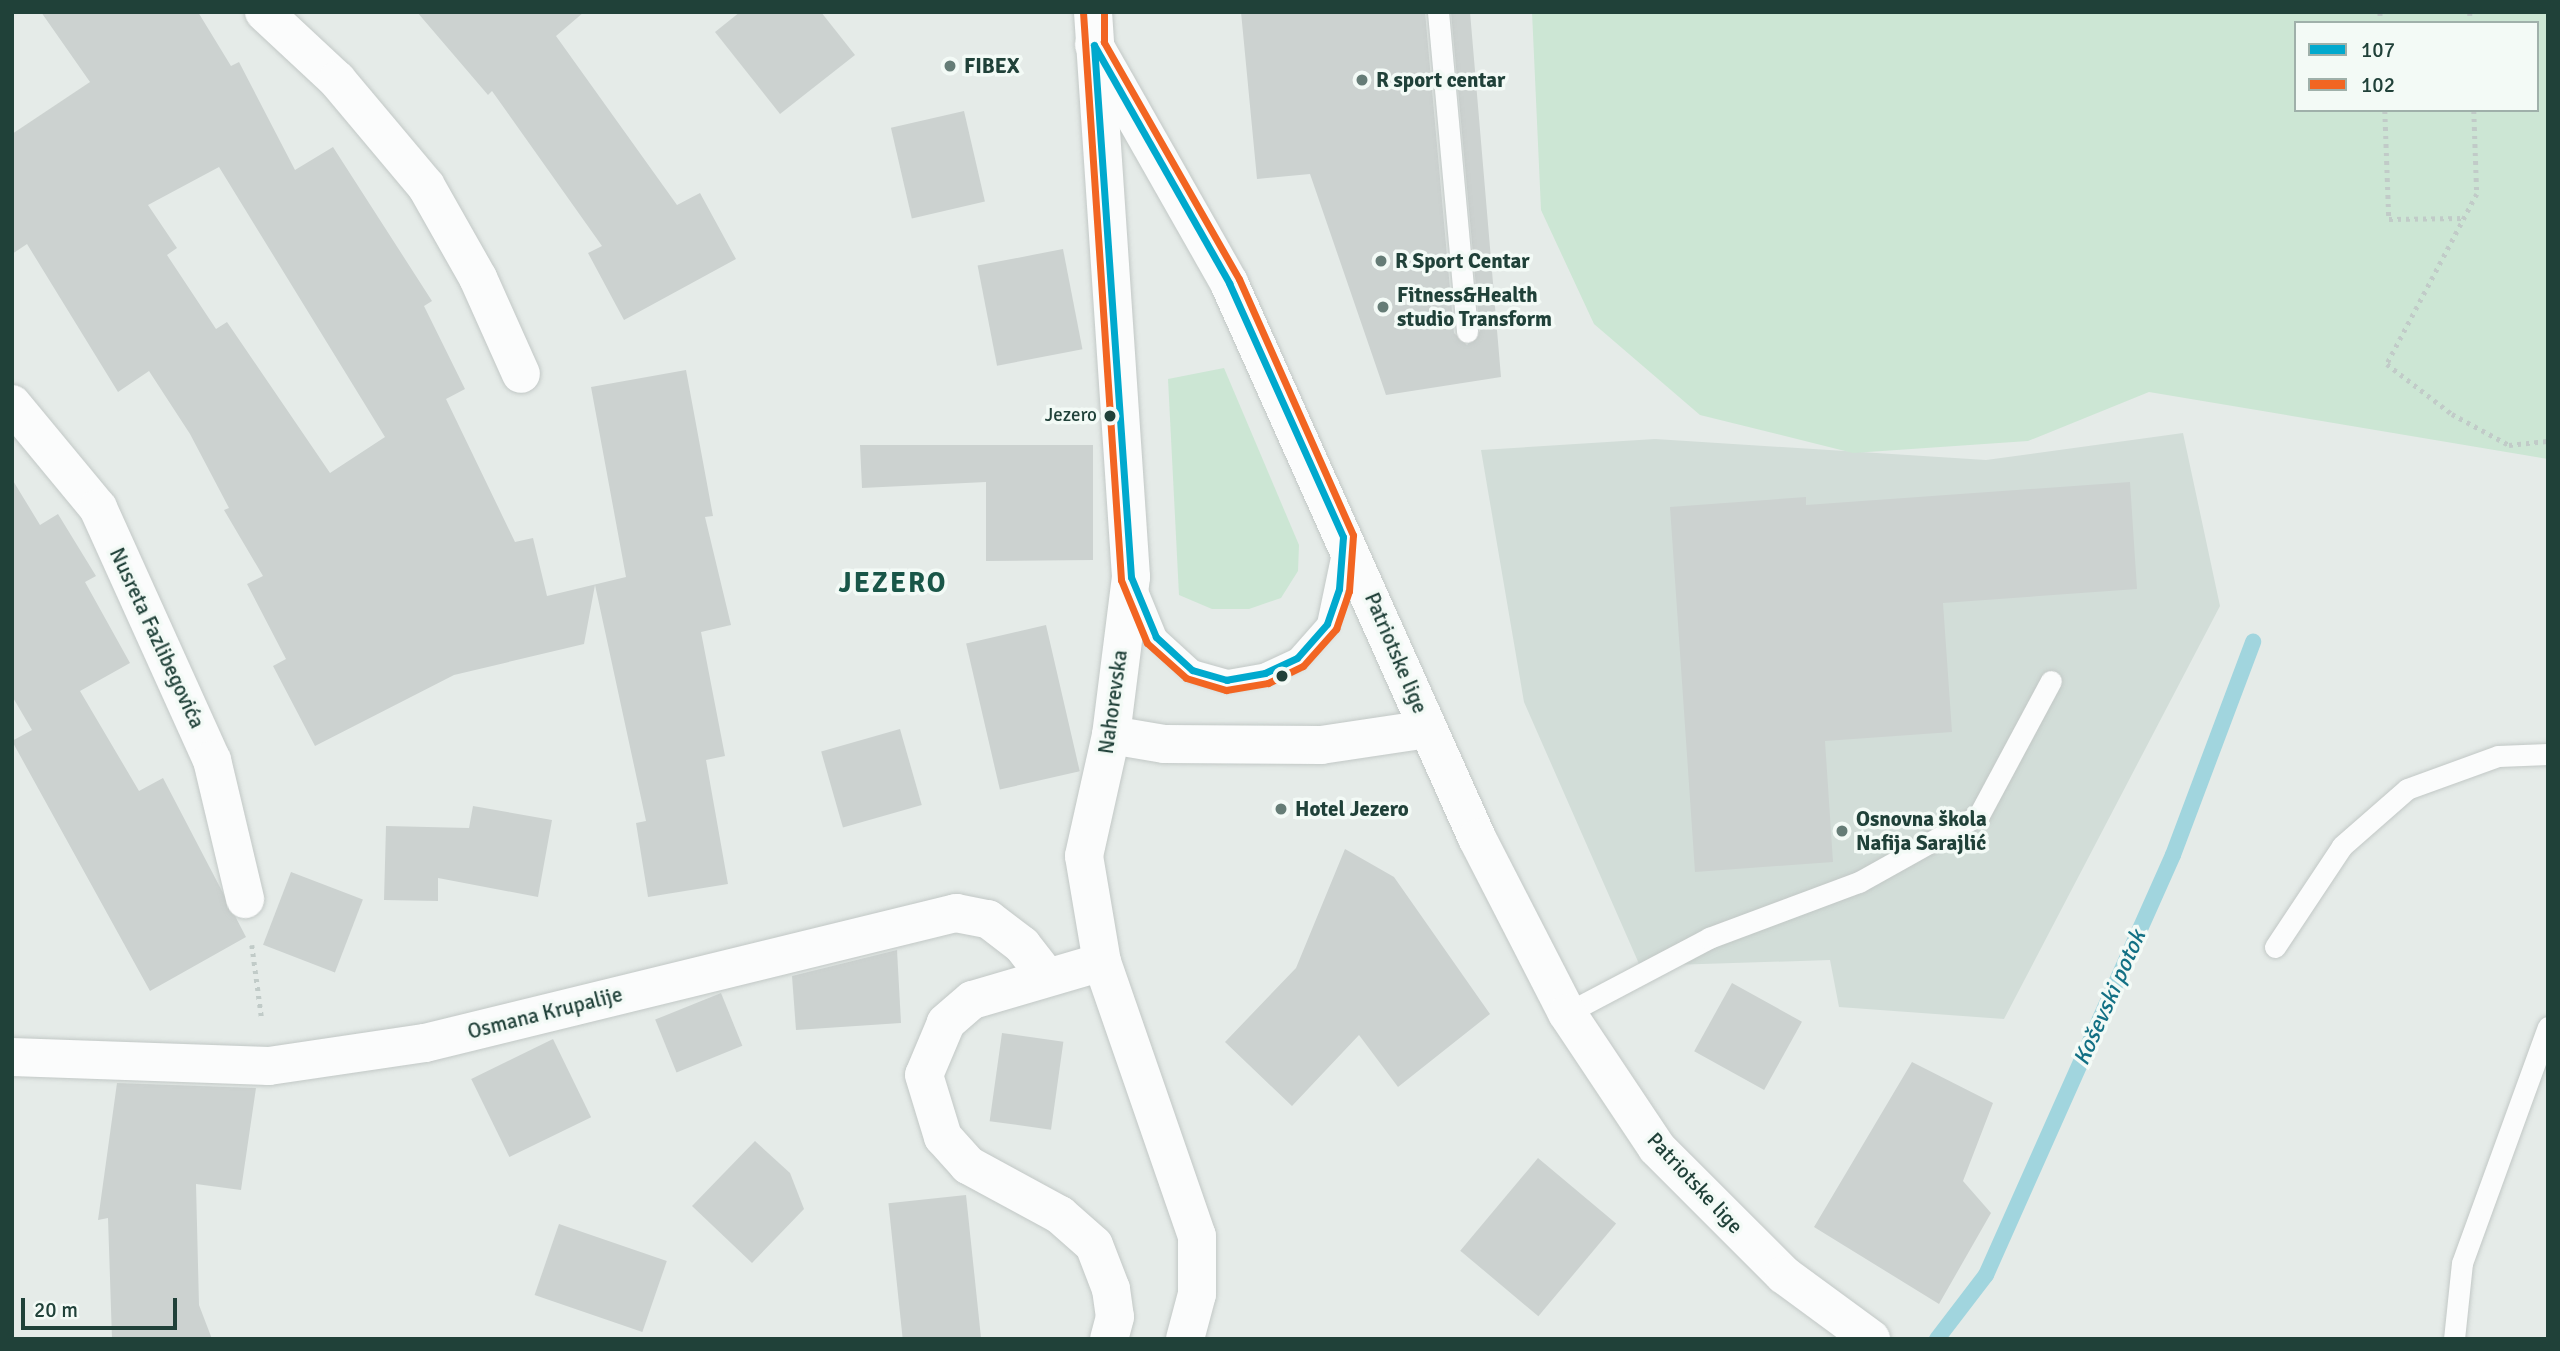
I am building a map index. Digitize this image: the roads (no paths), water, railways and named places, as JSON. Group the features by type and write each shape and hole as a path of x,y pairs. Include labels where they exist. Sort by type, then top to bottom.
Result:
{"street":[{"path":"264,12 337,80 426,186 478,278 521,374"},
{"name":"Patriotske lige","path":"1093,29 1229,283 1428,729 1567,1013 1657,1148 1784,1275 1868,1337"},
{"name":"Nahorevska","path":"1093,29 1131,576 1111,735 1084,856 1102,962 1197,1236 1197,1294 1185,1339"},
{"name":"Nusreta Fazlibegovića","path":"12,404 98,508 212,760 245,899"},
{"name":"Patriotske lige","path":"1111,735 1164,744 1321,745 1428,729"},
{"name":"Osmana Krupalije","path":"12,1057 269,1066 425,1044 926,916 988,919 1022,945 1046,976"},
{"path":"1102,962 1046,976 972,1000 946,1023 930,1052 926,1097 943,1137 968,1165 1060,1215 1094,1245 1111,1289 1115,1317 1108,1339"}],"lane":[{"path":"1438,12 1467,332"},
{"path":"1131,576 1156,637 1192,670 1227,680 1265,673 1297,658 1327,624 1339,589 1343,537"},
{"path":"1567,1013 1709,938 1859,881 1979,815 2051,681"},
{"path":"2274,947 2342,846 2407,789 2498,756 2548,754"},
{"path":"2454,1339 2462,1263 2548,1027"}],"waterway":[{"name":"Koševski potok","path":"1937,1339 1986,1275 2173,855 2253,642"}],"place":[{"name":"FIBEX","path":"950,66"},
{"name":"R sport centar","path":"1362,80"},
{"name":"R Sport Centar","path":"1381,261"},
{"name":"Fitness&Health studio Transform","path":"1383,307"},
{"name":"Jezero","path":"1110,416"},
{"name":"Hotel Jezero","path":"1281,809"},
{"name":"Osnovna škola Nafija Sarajlić","path":"1842,831"}],"district":[{"name":"JEZERO","path":"893,583"}]}
